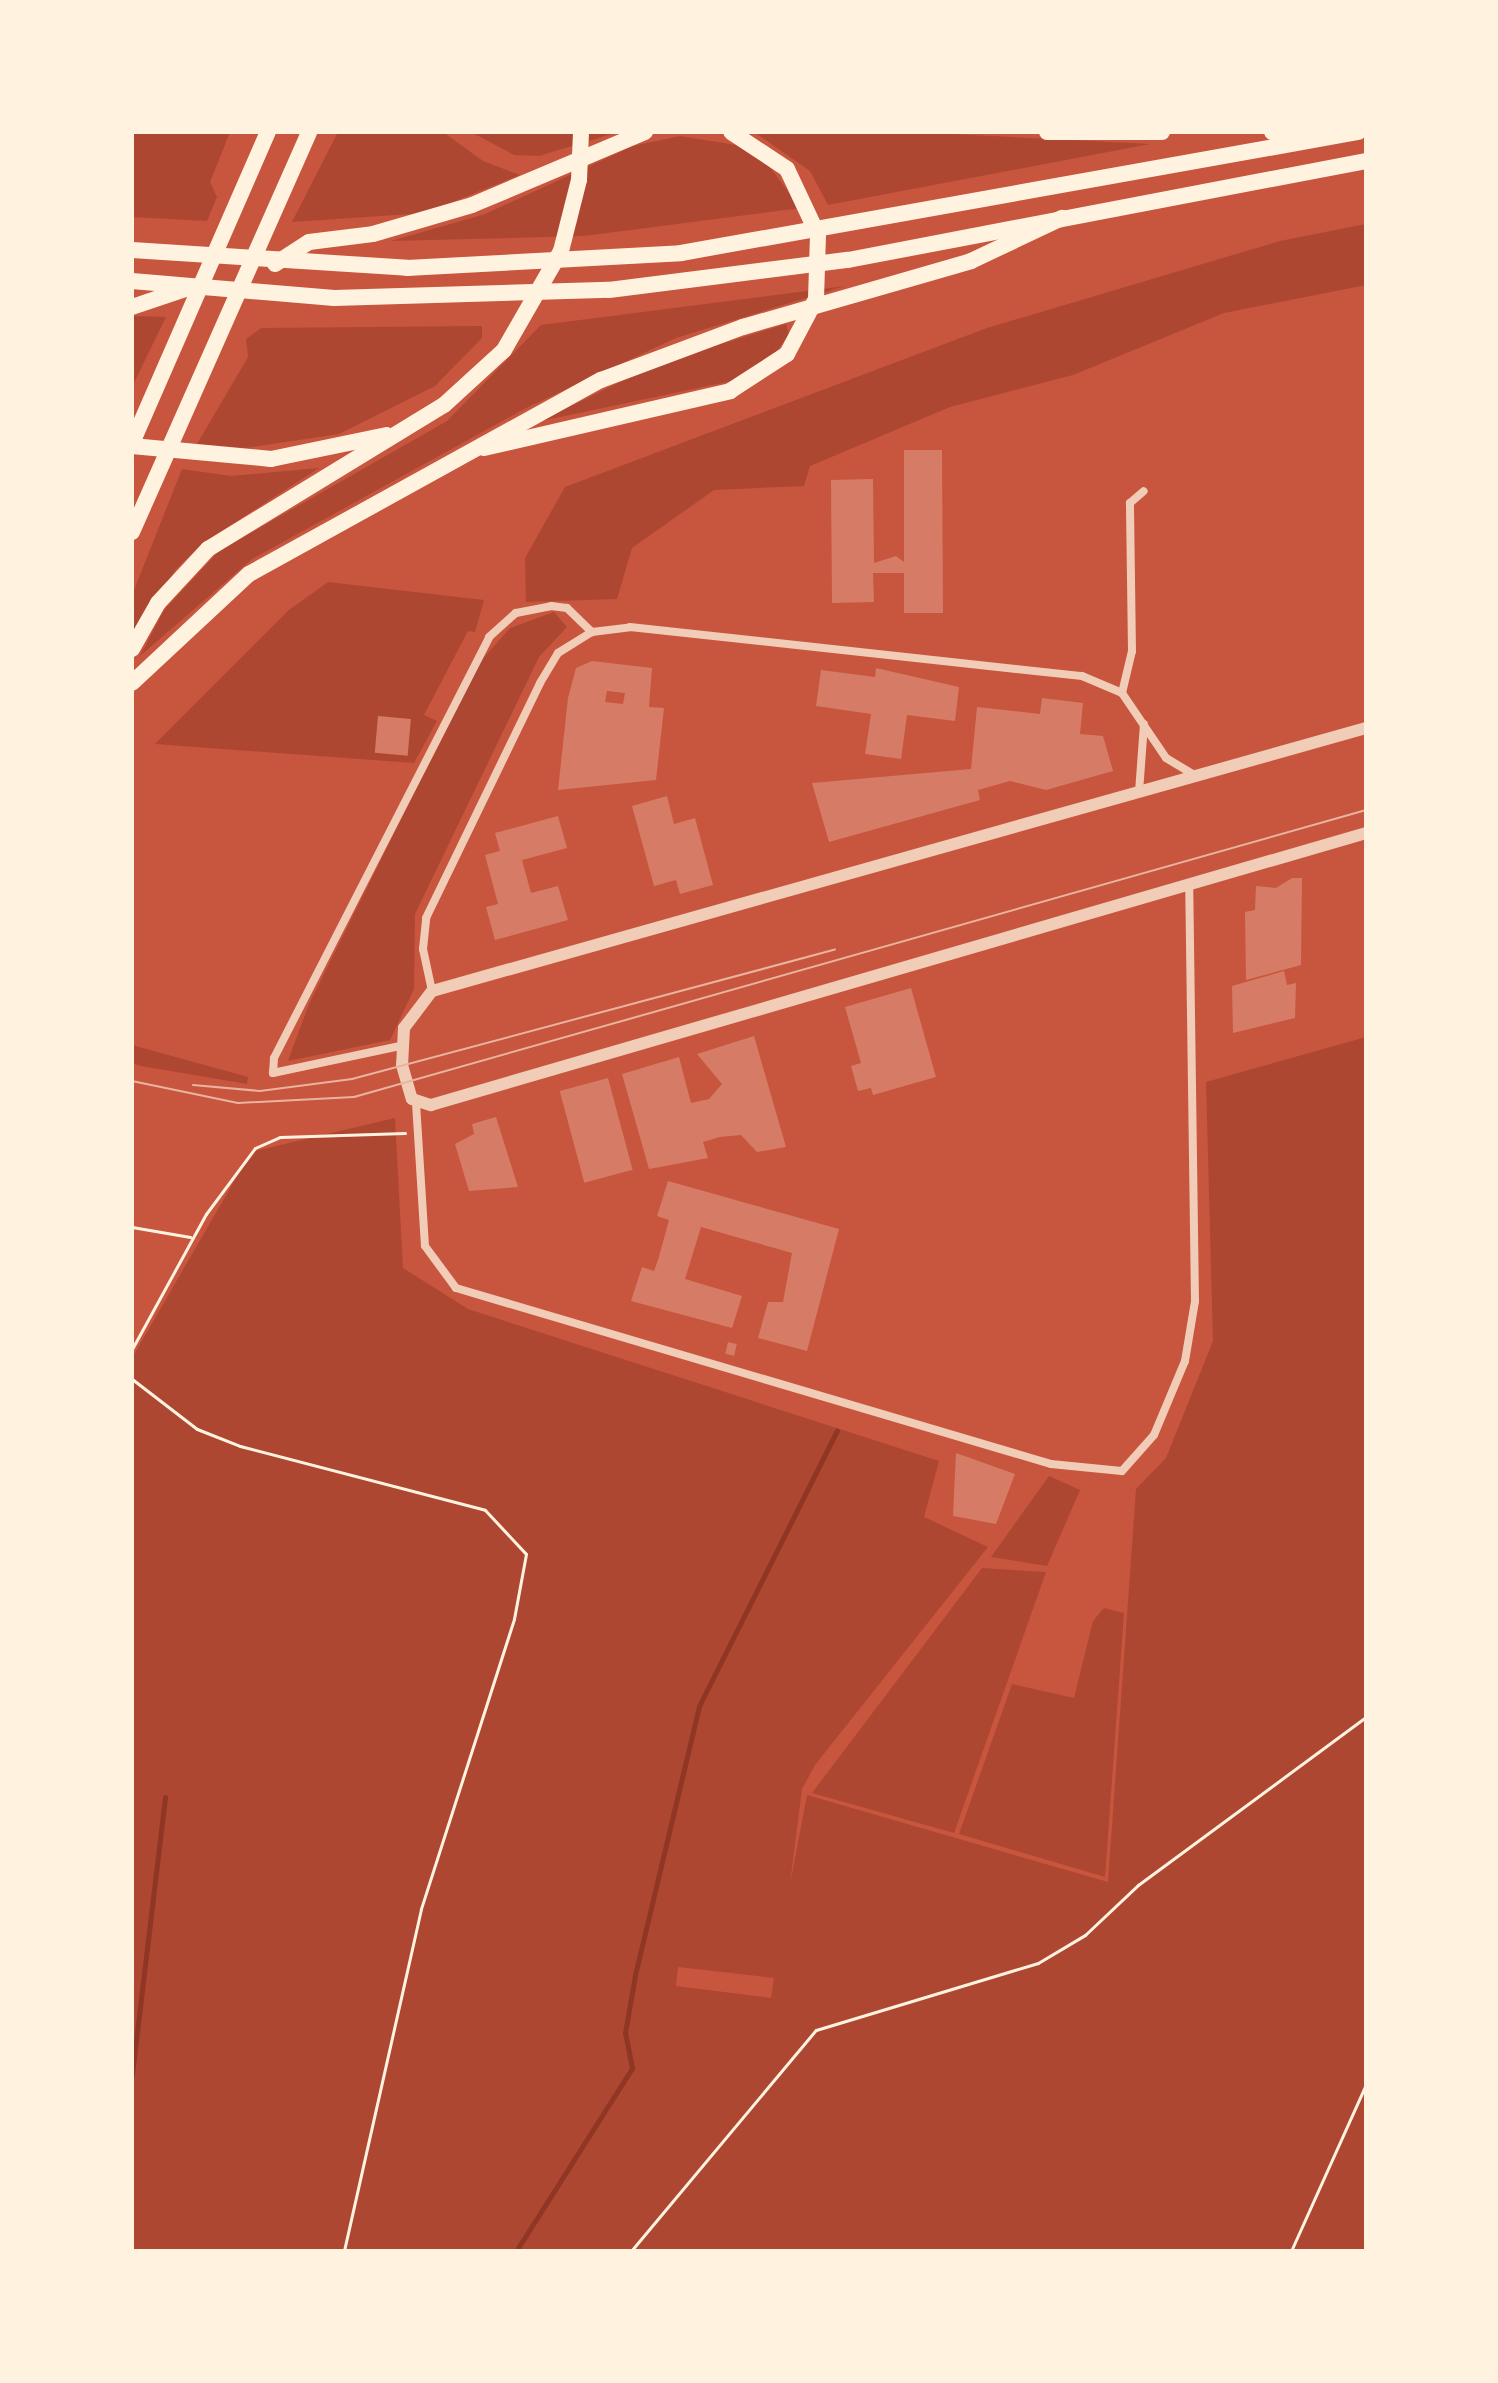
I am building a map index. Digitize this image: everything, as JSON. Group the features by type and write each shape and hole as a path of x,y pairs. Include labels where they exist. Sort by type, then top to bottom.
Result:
{"highway":[{"path":"268,132 132,444 271,459 400,431"},
{"path":"132,532 225,330 309,132"},
{"path":"132,649 158,603 208,549 400,431 482,373 528,316 561,251 579,180 581,132"},
{"path":"275,264 309,242 373,234 472,205 645,132"},
{"path":"467,452 730,391 772,368 798,340 821,266 803,191 769,152 731,132"},
{"path":"1047,132 1162,132"},
{"path":"1272,132 1316,139"},
{"path":"132,250 275,264 498,266 681,253 1358,132"},
{"path":"132,281 383,298 609,290 848,260 1366,161"},
{"path":"132,683 249,574 467,452 652,358 971,261 1062,218"},
{"path":"132,307 191,287"}],"street":[{"path":"1122,693 1132,651 1130,503 1144,491"},
{"path":"400,1046 273,1073 274,1058 489,637 516,613 551,606 567,608 592,632"},
{"path":"432,991 423,949 426,918 540,683 558,653 592,632 630,627 1082,676 1122,693 1166,758 1197,776"},
{"path":"1139,792 1144,723"},
{"path":"1189,884 1195,1301 1185,1361 1164,1410 1122,1471 1051,1464 456,1288 425,1246 416,1103 400,1046 410,1014 432,991 1366,728"},
{"path":"416,1103 431,1105 1366,833"}],"path":[{"path":"132,1349 192,1238 260,1144 404,1137 416,1103"},
{"path":"132,1227 192,1238"},
{"path":"132,1379 197,1429 240,1446 485,1510 526,1554 514,1619 421,1909 344,2251"},
{"path":"631,2251 794,2049 816,2030 1038,1963 1085,1935 1138,1885 1366,1717"},
{"path":"1291,2251 1366,2084"}],"shaded area":[{"path":"132,132 230,132 210,182 217,197 207,221 132,217"},
{"path":"338,132 443,132 483,161 520,175 425,213 292,222"},
{"path":"471,132 618,132 539,156 514,155"},
{"path":"754,132 912,132 1150,144 828,205 810,171"},
{"path":"680,136 736,145 765,161 801,208 584,236 391,241 485,214 633,146"},
{"path":"1366,224 1366,285 1224,313 1073,375 950,407 810,466 804,486 714,490 632,548 617,599 526,602 525,558 565,487 987,328 1280,241"},
{"path":"845,286 676,338 526,408 252,559 140,656 164,610 219,551 447,421 541,325"},
{"path":"132,316 166,317 132,387"},
{"path":"786,324 789,335 772,357 736,380 541,421 656,364"},
{"path":"482,326 482,338 435,386 339,434 246,448 197,444 248,357 246,339 261,328"},
{"path":"319,468 203,543 176,569 132,636 132,595 182,469 231,476"},
{"path":"328,582 484,600 475,632 468,631 424,715 437,721 414,763 155,744 289,610"},
{"path":"554,612 567,627 539,657 415,914 414,989 390,1040 288,1061 309,1004 479,663 510,628"},
{"path":"1366,1037 1366,2251 132,2251 132,1358 251,1152 395,1118 403,1268 468,1309 939,1461 924,1517 988,1547 815,1765 802,1789 790,1884 807,1795 1108,1882 1136,1489 1166,1458 1213,1341 1206,1082","holes":["678,1967 774,1978 771,1998 676,1986"]},
{"path":"132,1045 248,1077 247,1084 132,1063"},
{"path":"1049,1476 1080,1490 1047,1566 991,1557"},
{"path":"982,1568 1046,1572 954,1833 812,1793"},
{"path":"1104,1608 1124,1613 1105,1877 959,1834 1012,1684 1074,1698 1093,1621"}],"building":[{"path":"904,450 942,450 943,613 904,613 904,573 873,573 874,602 832,603 831,480 873,479 874,563 896,556 904,562"},
{"path":"592,661 652,668 649,707 664,708 656,780 558,790 568,698 576,668","holes":["607,691 625,693 623,704 605,702"]},
{"path":"876,668 959,687 955,721 907,715 901,759 865,754 871,714 816,706 821,670 875,677"},
{"path":"1042,698 1083,703 1080,734 1103,736 1113,771 1046,790 1010,781 978,790 980,800 829,842 812,783 971,769 977,707 1040,714"},
{"path":"378,716 411,719 408,756 375,753"},
{"path":"667,796 674,824 695,818 713,885 680,894 676,880 654,886 632,806"},
{"path":"558,816 567,848 522,860 531,893 558,886 568,920 495,940 486,907 498,904 485,855 500,851 495,833"},
{"path":"1292,878 1302,878 1301,965 1246,980 1245,912 1255,910 1256,886 1276,888"},
{"path":"1284,971 1287,985 1296,983 1295,1018 1233,1033 1232,986"},
{"path":"911,988 936,1077 873,1095 871,1088 858,1091 851,1066 861,1063 845,1007"},
{"path":"754,1036 786,1147 757,1152 741,1135 720,1137 703,1142 708,1158 649,1169 622,1074 679,1057 691,1103 709,1099 722,1084 697,1054"},
{"path":"608,1078 633,1170 584,1183 560,1091"},
{"path":"496,1117 518,1187 469,1191 455,1144 474,1134 472,1124"},
{"path":"668,1181 839,1229 807,1351 758,1338 768,1302 783,1302 792,1253 701,1227 685,1279 742,1296 732,1328 631,1301 642,1267 654,1271 658,1260 669,1220 657,1216"},
{"path":"728,1342 737,1344 734,1356 725,1354"},
{"path":"956,1453 1015,1474 996,1524 953,1516"}],"waterway":[{"path":"516,2251 632,2068 625,2033 635,1975 699,1706 837,1431"},
{"path":"132,2074 165,1797"}],"tram line":[{"path":"132,1081 238,1103 354,1097 1366,810"},
{"path":"193,1085 260,1091 352,1079 835,950"}]}
